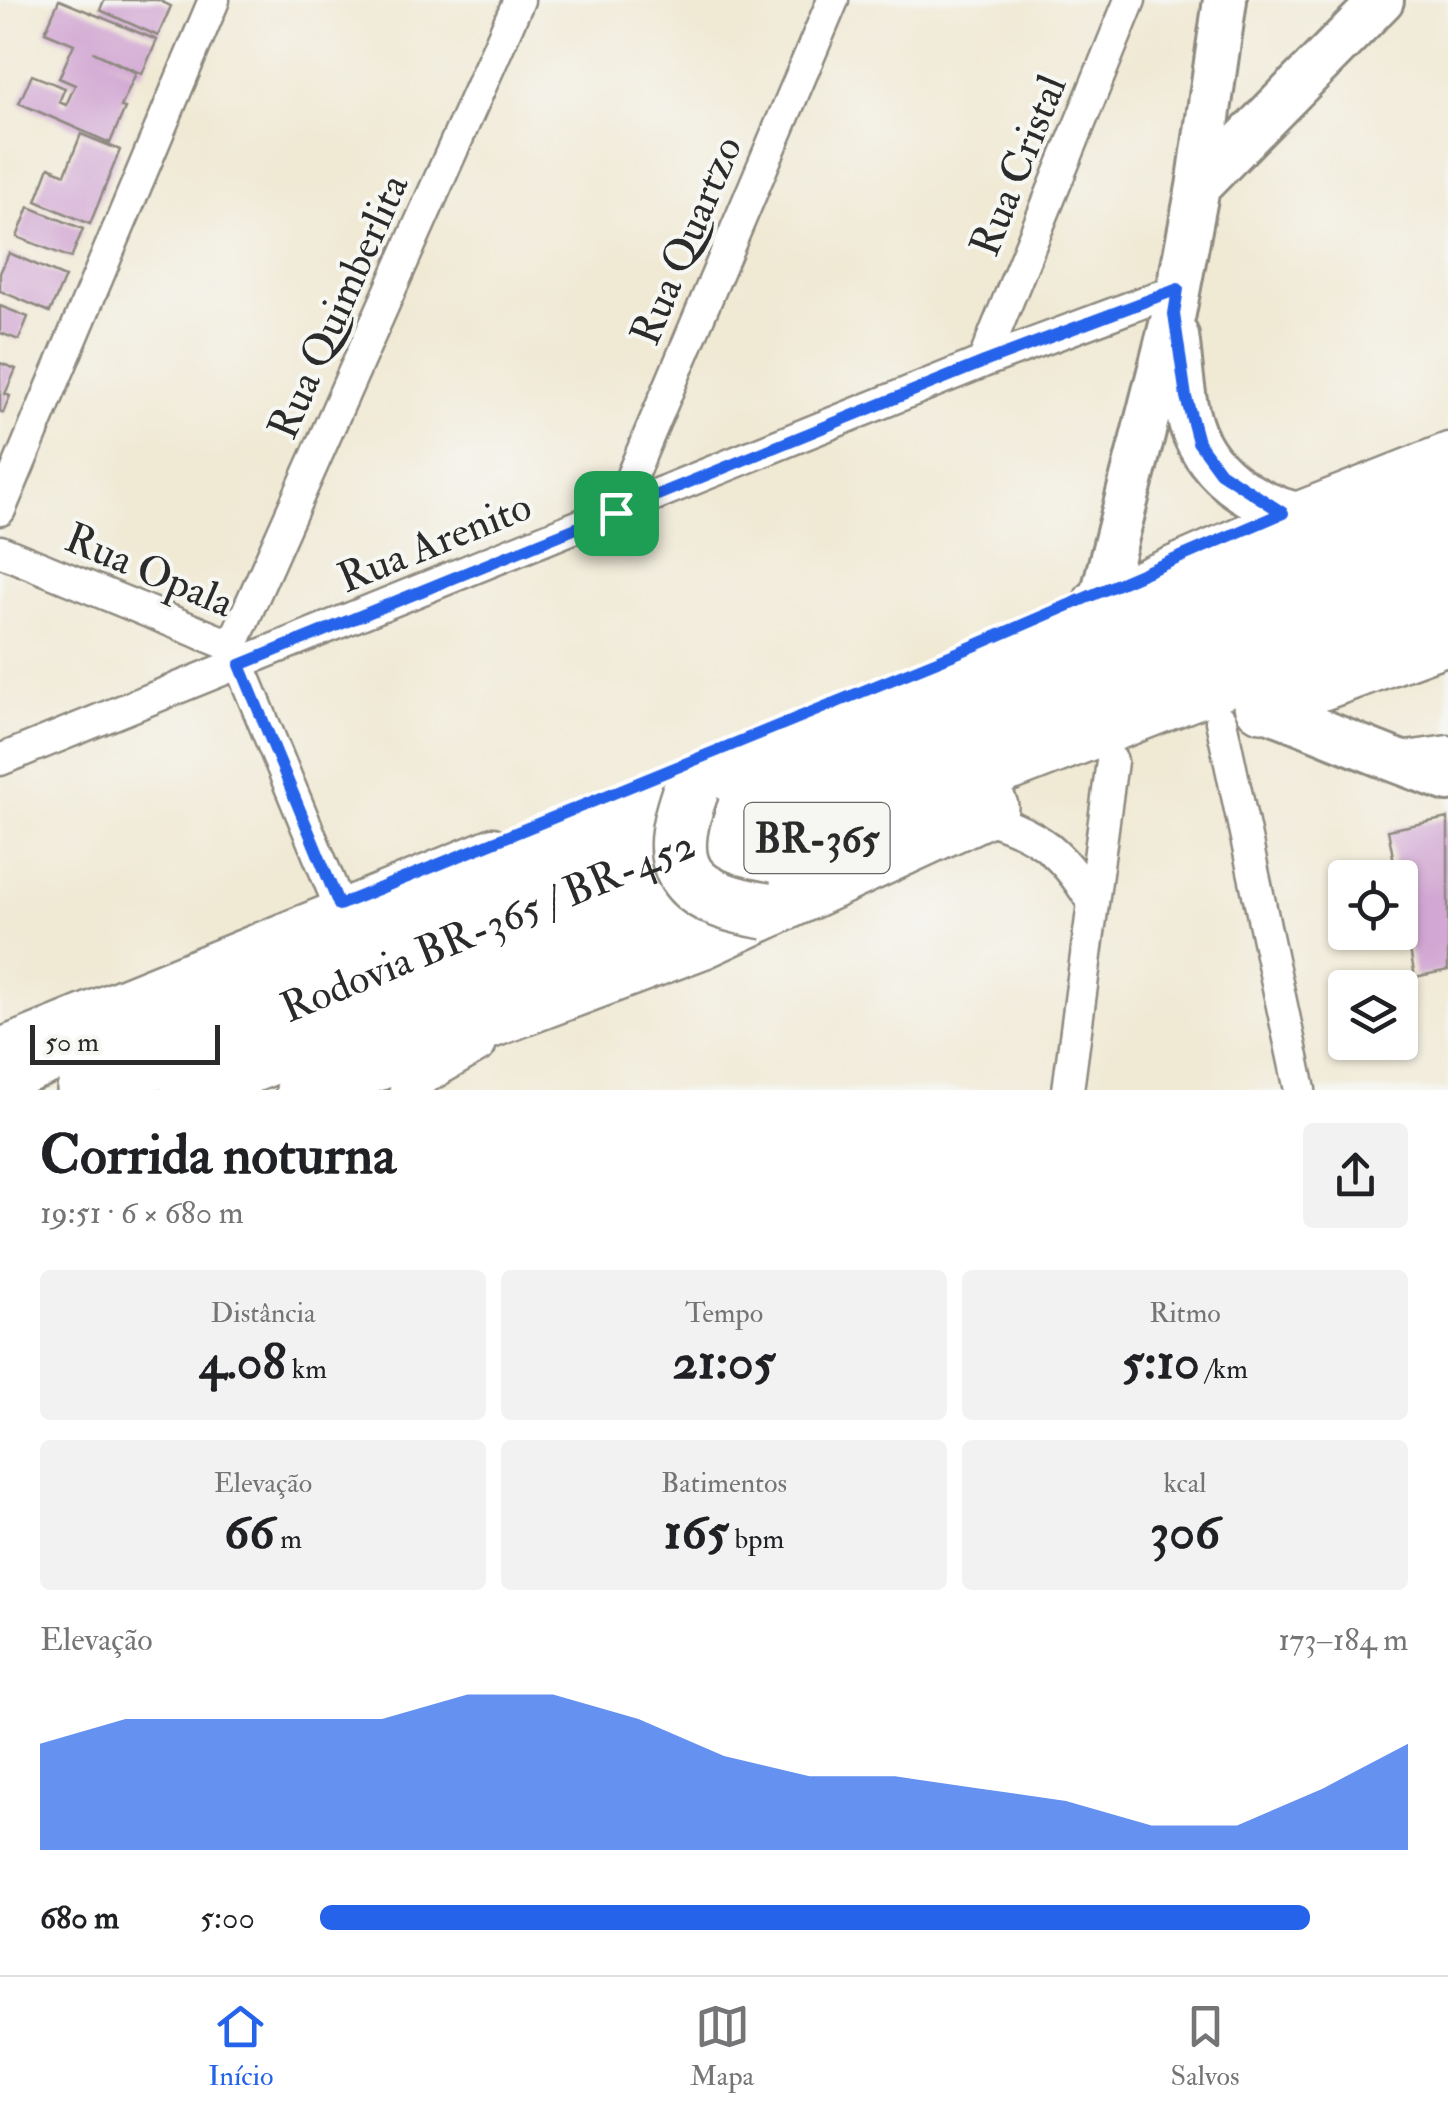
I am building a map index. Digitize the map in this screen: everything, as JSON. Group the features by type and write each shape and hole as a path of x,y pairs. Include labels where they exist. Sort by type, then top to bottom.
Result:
{"highway":[{"name":"BR-365","path":"1101,607 1385,513 1448,487"},
{"name":"Rodovia BR-365 / BR-452","path":"85,1090 770,810 1448,540"},
{"name":"Rodovia BR-365 / BR-452","path":"188,1090 790,848 1448,593"},
{"name":"Rodovia BR-365 / BR-452","path":"0,1075 976,672 1101,607"},
{"name":"BR-365","path":"317,1085 701,941 972,814 1448,636"},
{"path":"692,787 678,837 678,856 684,870 708,897 766,910"}],"street":[{"path":"0,510 214,0"},
{"name":"Rua Quimberlita","path":"236,656 519,0"},
{"name":"Rua Quartzo","path":"616,513 834,0"},
{"name":"Rua Cristal","path":"984,362 1130,0"},
{"path":"1101,607 1176,301 1198,187 1225,0"},
{"path":"1198,187 1382,0"},
{"path":"1176,301 1186,397 1198,442 1220,472 1283,513 1327,520 1385,513"},
{"name":"Rua Arenito","path":"0,760 236,656 616,513 984,362 1176,301"},
{"path":"0,1044 339,905 1101,607 1283,513 1448,448"},
{"name":"Rua Opala","path":"0,551 236,656 339,905"},
{"path":"1300,1090 1240,713 1340,737 1386,759 1448,780"},
{"path":"1386,759 1448,751"},
{"path":"1068,1090 1112,761"},
{"path":"972,814 1016,826 1049,848 1075,873 1092,902"},
{"path":"405,1090 577,989"}],"building":[{"path":"59,0 157,40 142,74 93,52 136,73 110,143 19,103 32,75 65,88 59,102 66,105 75,85 59,78 74,44 45,32"},
{"path":"104,0 158,0 171,6 158,36 100,10"},
{"path":"81,134 120,150 90,224 36,201 49,167 65,174"},
{"path":"29,207 83,229 71,258 17,237"},
{"path":"9,253 65,277 50,312 0,291 0,273"},
{"path":"0,306 28,317 19,340 0,333"},
{"path":"0,363 16,369 5,394 10,396 3,413 0,411"},
{"path":"1448,818 1448,970 1418,976 1418,970 1414,970 1410,950 1418,950 1418,860 1394,860 1388,830"}],"route":[{"path":"1178,289 1174,314 1186,397 1198,442 1220,472 1283,513 974,646 339,905 240,665 616,513 984,362 1178,289"}]}
